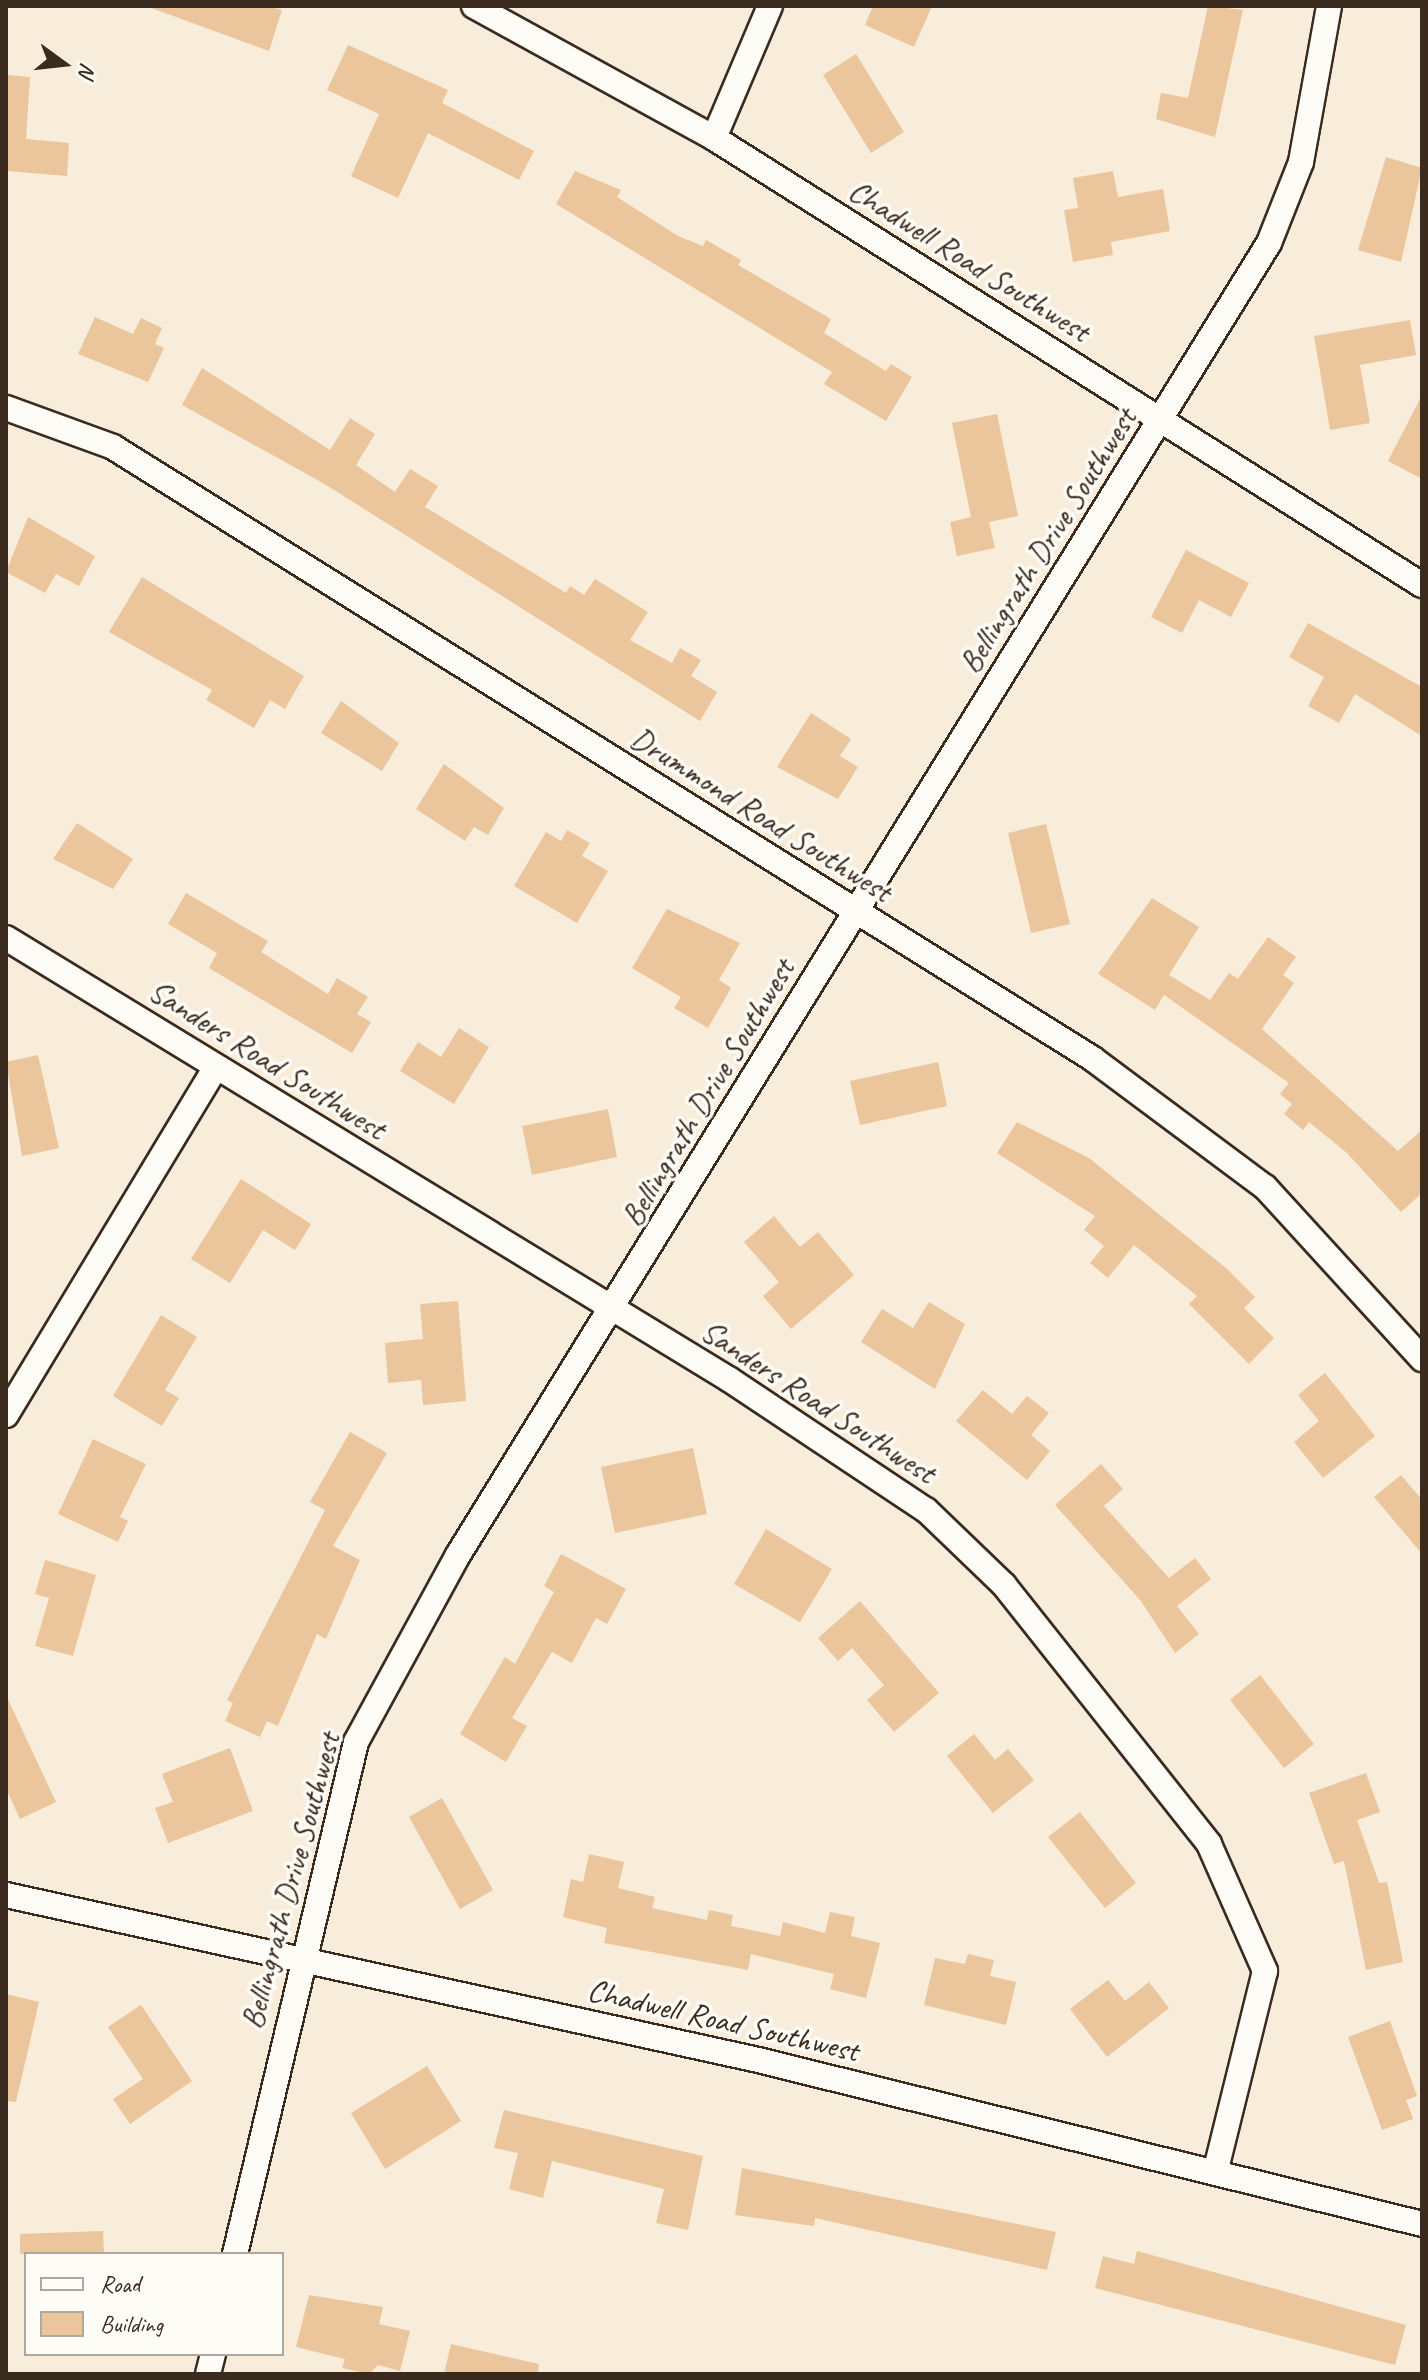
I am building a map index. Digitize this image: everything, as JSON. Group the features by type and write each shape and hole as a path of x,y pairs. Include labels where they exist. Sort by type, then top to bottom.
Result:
{"street":[{"name":"Chadwell Road Southwest","path":"474,6 714,138 1422,585"},
{"path":"714,138 770,6"},
{"name":"Bellingrath Drive Southwest","path":"235,2252 299,1959 356,1742 458,1555 613,1309 855,910 1269,243 1301,162 1329,6"},
{"name":"Drummond Road Southwest","path":"6,408 113,447 1093,1059 1265,1187 1422,1359"},
{"name":"Sanders Road Southwest","path":"6,938 613,1309 926,1510 1004,1585 1209,1844 1265,1971 1215,2173"},
{"path":"6,1415 215,1068"},
{"name":"Chadwell Road Southwest","path":"6,1895 754,2059 1422,2224"}],"building":[{"path":"146,6 269,6 282,10 269,51"},
{"path":"873,6 932,6 914,47 865,25"},
{"path":"1208,6 1243,10 1215,137 1156,119 1161,93 1188,98"},
{"path":"348,45 448,90 442,103 534,151 519,180 428,133 398,198 351,176 379,114 327,90"},
{"path":"856,54 904,132 871,153 823,75"},
{"path":"6,75 30,77 26,139 69,143 67,176 6,171"},
{"path":"1386,157 1422,168 1401,262 1358,250"},
{"path":"575,171 621,190 617,197 678,236 703,246 706,240 741,260 738,265 831,319 824,333 886,371 891,364 912,377 886,421 824,384 832,372 556,204"},
{"path":"1113,171 1118,197 1163,189 1170,231 1111,242 1113,255 1073,262 1064,210 1078,208 1073,178"},
{"path":"95,317 133,334 141,318 162,328 155,344 164,348 148,382 78,354"},
{"path":"1410,320 1416,355 1360,365 1370,423 1330,430 1314,336"},
{"path":"202,368 330,450 350,418 375,434 356,465 395,492 410,469 438,486 425,507 566,593 570,586 584,595 595,579 648,612 630,640 672,663 680,648 701,660 691,676 717,692 700,721 323,483 182,405"},
{"path":"1422,395 1422,479 1388,461"},
{"path":"997,414 1018,516 989,522 995,548 957,556 950,522 971,517 952,423"},
{"path":"28,517 95,556 79,586 56,574 45,593 6,572"},
{"path":"1186,550 1249,583 1231,617 1199,600 1182,633 1151,617"},
{"path":"142,577 304,676 285,709 270,700 254,728 206,700 212,690 109,632"},
{"path":"1308,623 1422,687 1422,736 1355,694 1339,723 1308,706 1324,677 1289,657"},
{"path":"341,701 399,743 382,771 321,733"},
{"path":"811,713 851,739 840,756 858,767 838,799 777,767"},
{"path":"444,764 504,808 488,835 474,827 465,841 416,809"},
{"path":"77,823 133,859 113,889 53,859"},
{"path":"1046,824 1070,924 1031,933 1008,833"},
{"path":"567,830 590,843 582,856 608,871 577,923 514,886 546,832 561,841"},
{"path":"186,893 268,941 261,952 328,994 337,978 368,997 357,1014 371,1022 352,1053 209,968 217,953 168,924"},
{"path":"1152,898 1199,927 1169,975 1210,1000 1229,973 1238,979 1268,937 1296,957 1283,975 1294,983 1262,1029 1398,1151 1422,1130 1422,1193 1401,1212 1347,1153 1309,1122 1303,1130 1284,1114 1292,1104 1280,1094 1289,1083 1164,995 1155,1010 1098,974"},
{"path":"667,909 740,943 719,980 731,988 708,1028 674,1008 681,997 632,968"},
{"path":"459,1028 489,1047 454,1104 400,1071 418,1042 441,1057"},
{"path":"38,1055 59,1148 22,1156 6,1062"},
{"path":"938,1062 947,1106 860,1125 850,1081"},
{"path":"608,1109 617,1157 532,1175 522,1126"},
{"path":"1017,1122 1089,1158 1226,1268 1255,1297 1244,1308 1274,1338 1249,1364 1189,1304 1197,1296 1134,1245 1108,1278 1090,1263 1104,1246 1084,1230 1095,1216 997,1153"},
{"path":"241,1179 311,1224 295,1250 263,1230 230,1283 191,1259"},
{"path":"774,1216 800,1247 818,1232 854,1275 791,1329 763,1296 779,1282 744,1242"},
{"path":"458,1301 466,1401 423,1405 421,1380 388,1383 385,1343 423,1339 420,1304"},
{"path":"929,1302 965,1324 935,1389 861,1342 882,1309 913,1328"},
{"path":"161,1315 197,1337 165,1390 179,1398 162,1426 113,1396"},
{"path":"1325,1373 1375,1436 1323,1478 1294,1442 1319,1421 1298,1395"},
{"path":"983,1390 1012,1414 1027,1396 1049,1413 1031,1435 1050,1451 1027,1480 956,1421"},
{"path":"350,1432 387,1453 333,1546 360,1560 326,1639 317,1634 278,1726 267,1721 260,1737 225,1721 233,1703 227,1700 325,1510 310,1502"},
{"path":"93,1439 146,1464 120,1517 128,1521 118,1542 58,1514"},
{"path":"693,1448 707,1514 615,1533 601,1467"},
{"path":"1101,1464 1123,1489 1104,1506 1169,1578 1195,1558 1211,1579 1177,1606 1199,1634 1175,1653 1141,1601 1055,1505"},
{"path":"1401,1475 1422,1500 1422,1554 1374,1497"},
{"path":"766,1529 832,1569 800,1622 734,1584"},
{"path":"561,1554 626,1589 607,1624 596,1618 572,1663 552,1652 512,1718 527,1726 506,1762 460,1734 505,1657 515,1664 554,1592 544,1586"},
{"path":"45,1560 96,1575 73,1656 35,1646 49,1598 35,1594"},
{"path":"860,1601 939,1693 894,1732 867,1700 884,1685 852,1648 838,1661 818,1638"},
{"path":"1260,1675 1314,1744 1284,1768 1230,1700"},
{"path":"6,1695 56,1802 20,1819 6,1789"},
{"path":"974,1734 995,1760 1008,1749 1034,1780 993,1813 947,1756"},
{"path":"230,1748 253,1811 168,1843 155,1808 173,1802 162,1774"},
{"path":"1366,1773 1380,1812 1357,1820 1379,1883 1387,1882 1403,1962 1366,1970 1344,1861 1334,1864 1309,1793"},
{"path":"442,1798 493,1890 460,1909 409,1817"},
{"path":"1080,1812 1136,1883 1105,1908 1048,1837"},
{"path":"589,1854 624,1862 618,1888 655,1897 652,1908 707,1920 709,1910 733,1915 731,1926 780,1936 783,1922 825,1933 830,1912 855,1917 851,1936 880,1943 866,1998 830,1989 834,1974 751,1954 748,1970 604,1943 607,1928 563,1917 571,1879 583,1882"},
{"path":"968,1954 994,1960 990,1976 1016,1982 1006,2025 924,2005 935,1958 965,1964"},
{"path":"1108,1980 1125,2001 1149,1982 1169,2008 1107,2057 1070,2009"},
{"path":"6,1994 39,2002 16,2102 6,2101"},
{"path":"141,2005 192,2081 130,2124 113,2099 143,2079 108,2027"},
{"path":"1390,2021 1417,2096 1406,2100 1413,2119 1382,2130 1348,2037"},
{"path":"427,2066 461,2121 385,2169 351,2113"},
{"path":"504,2110 703,2156 688,2230 656,2223 664,2189 552,2161 543,2198 509,2189 518,2153 494,2148"},
{"path":"742,2168 1056,2232 1047,2270 815,2218 814,2226 735,2215"},
{"path":"103,2231 104,2252 20,2254 20,2234"},
{"path":"1137,2251 1406,2325 1395,2365 1095,2288 1103,2256 1134,2264"},
{"path":"309,2295 383,2307 379,2324 410,2331 400,2371 378,2365 369,2374 342,2368 345,2359 296,2347"},
{"path":"451,2344 539,2364 538,2374 444,2374"}]}
